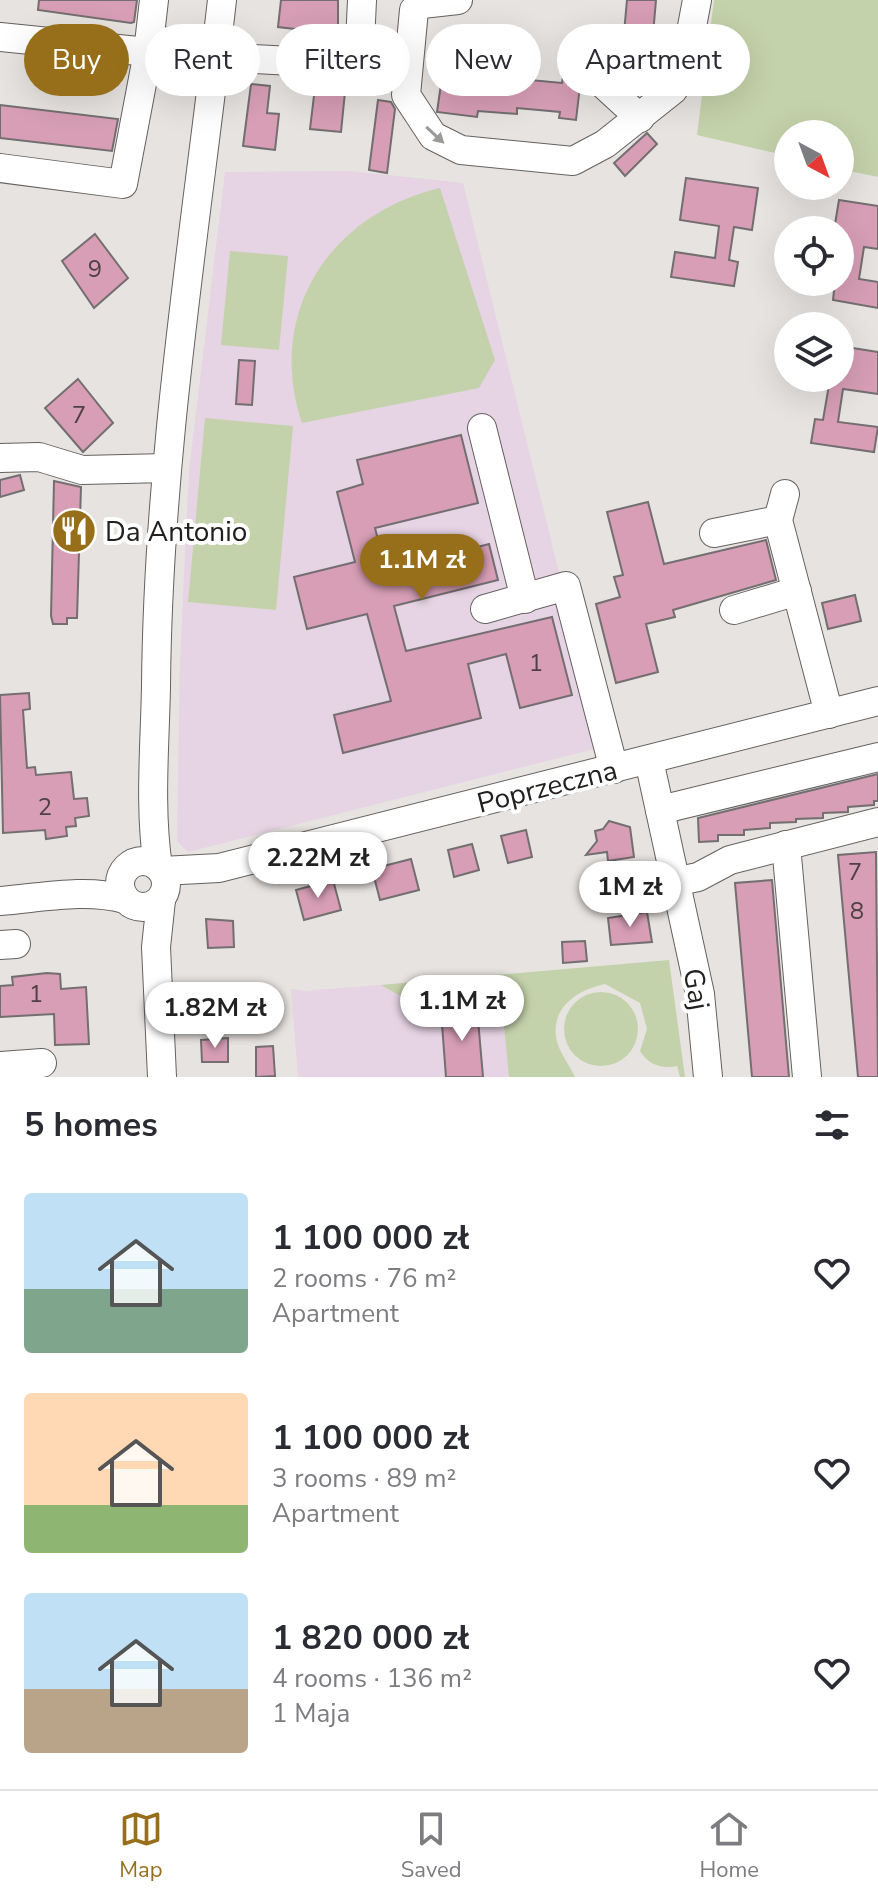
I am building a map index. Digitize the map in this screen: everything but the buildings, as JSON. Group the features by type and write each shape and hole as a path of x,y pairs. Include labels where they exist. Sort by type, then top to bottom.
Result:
{"street":[{"path":"151,24 154,0"},
{"path":"219,24 222,0"},
{"path":"361,24 362,0"},
{"path":"410,38 414,10 422,4 458,0"},
{"path":"407,96 433,136 461,150 573,161 605,144 673,90 683,74 697,0"},
{"path":"0,37 145,46"},
{"path":"0,168 123,184 145,67"},
{"path":"162,1077 156,947 146,884 154,817 156,607 167,468 211,96"},
{"path":"616,96 640,118"},
{"path":"482,428 525,599"},
{"path":"0,458 39,457 82,470 167,468"},
{"path":"714,533 782,507 797,591 829,714"},
{"path":"485,609 566,586 614,769"},
{"path":"734,610 797,591"},
{"name":"Poprzeczna","path":"0,901 80,894 216,869 878,701"},
{"path":"660,810 878,757"},
{"name":"Gaj","path":"649,760 700,994 708,1077"},
{"path":"674,882 698,877 730,860 878,822"},
{"path":"786,845 807,1077"},
{"path":"0,1066 42,1063"}],"shaded area":[{"path":"350,171 463,183 600,739 594,749 188,852 177,841 180,661 189,471 225,172"},
{"path":"500,975 509,1077 298,1077 291,989 306,991"}],"green space":[{"path":"714,0 878,0 878,177 854,172 854,120 774,120 774,153 697,135 702,96 750,96 750,24 711,24"},
{"path":"440,188 495,360 479,388 302,423 293,382 292,344 300,307 316,274 338,245 367,220 401,201"},
{"path":"230,251 288,256 279,350 221,345"},
{"path":"205,418 293,426 276,610 188,602"},
{"path":"669,960 685,1077 680,1077 677,1066 656,1065 647,1060 640,1051 647,1029 640,1003 605,984 575,996 557,1019 557,1042 575,1077 509,1077 501,995 411,1002 381,985"},
{"path":"601,992 615,995 627,1003 635,1015 638,1029 635,1043 627,1055 615,1063 601,1066 587,1063 575,1055 567,1043 564,1029 567,1015 575,1003 587,995"}],"place":[{"name":"Da Antonio","path":"74,531"}]}
